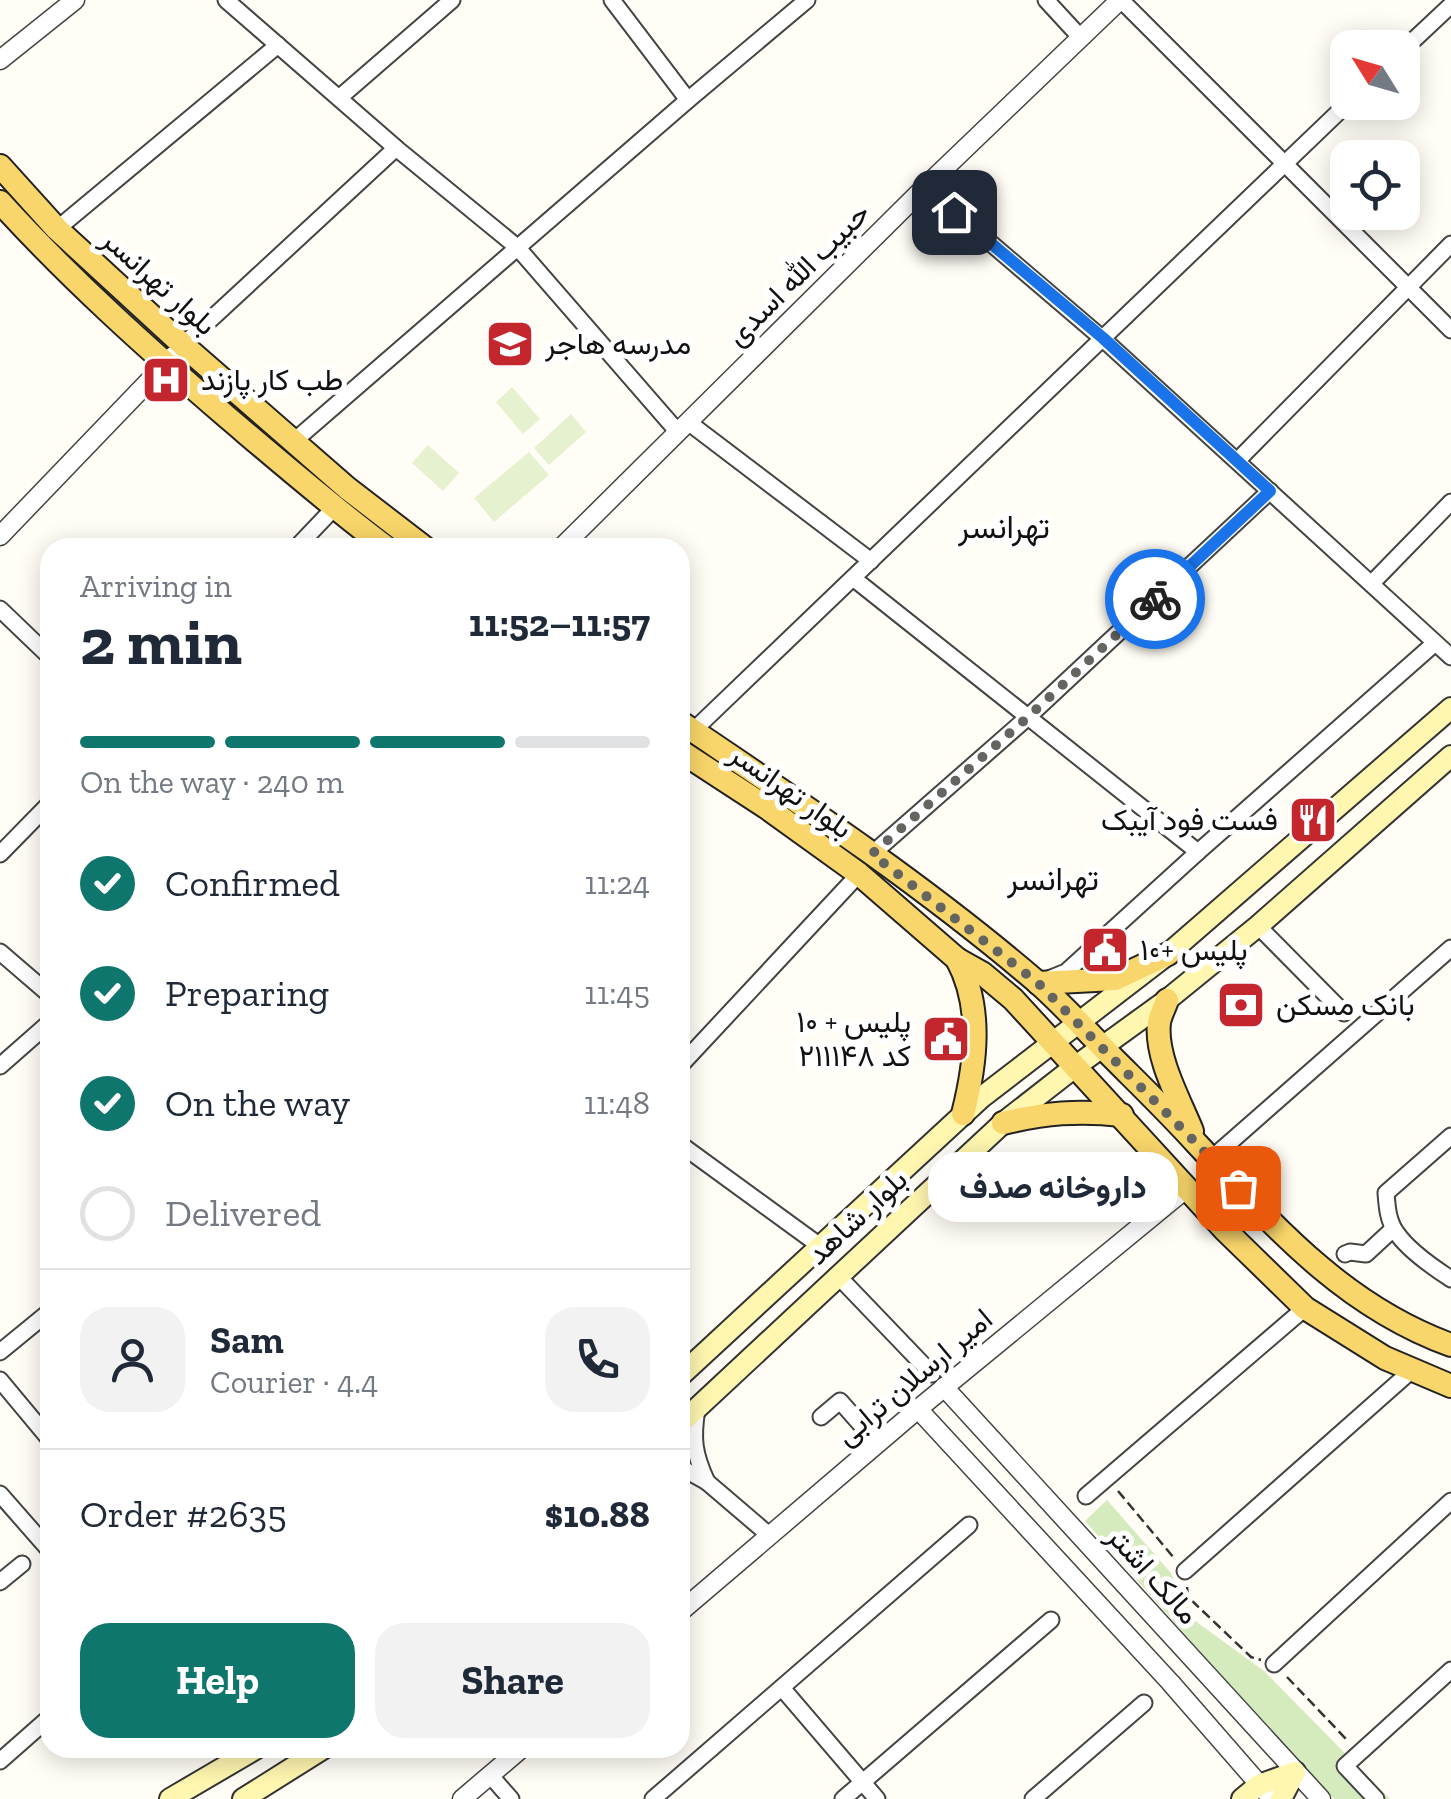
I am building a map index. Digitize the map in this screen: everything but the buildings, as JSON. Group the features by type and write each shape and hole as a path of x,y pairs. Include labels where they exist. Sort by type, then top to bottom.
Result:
{"main road":[{"name":"بلوار تهرانسر","path":"0,166 57,230 183,345 347,488 412,538"},
{"name":"بلوار تهرانسر","path":"4,214 166,364 374,538"},
{"name":"بلوار شاهد","path":"690,1367 982,1096 1168,954 1451,708"},
{"name":"بلوار تهرانسر","path":"690,738 778,786 1038,983 1294,1246 1375,1308 1451,1344"},
{"name":"بلوار تهرانسر","path":"690,740 766,807 859,874 957,958 1013,999 1237,1242 1306,1308 1357,1342 1451,1386"},
{"name":"بلوار شاهد","path":"690,1414 1003,1123 1258,926 1451,756"},
{"path":"1038,983 1115,979 1168,954"},
{"path":"957,958 971,994 975,1033 973,1076 963,1114"},
{"path":"1167,1000 1159,1024 1166,1070 1204,1152"},
{"path":"982,1096 1003,1123 1044,1114 1122,1115"},
{"path":"170,1799 223,1758"},
{"path":"243,1799 272,1789 311,1758"},
{"path":"1242,1799 1266,1792 1295,1772"},
{"path":"1281,1799 1295,1772"}],"street":[{"path":"0,60 75,0"},
{"path":"226,0 516,248 683,426 871,561"},
{"path":"339,98 452,0"},
{"path":"612,0 688,100"},
{"path":"293,442 806,0"},
{"path":"1046,0 1081,38"},
{"path":"1121,0 1451,330"},
{"name":"حبیب الله اسدی","path":"571,538 925,187 1121,0"},
{"path":"1420,35 1451,5"},
{"path":"57,230 278,45"},
{"path":"690,729 1330,120"},
{"path":"0,536 183,345 396,148"},
{"path":"925,187 1103,338 1451,657"},
{"path":"1236,461 1451,244"},
{"path":"872,854 1028,717 1270,491"},
{"path":"1372,583 1451,502"},
{"path":"306,538 334,508"},
{"path":"853,578 1198,852"},
{"path":"0,610 40,648"},
{"path":"1038,983 1066,972 1435,642"},
{"path":"0,854 40,813"},
{"path":"690,1055 859,874"},
{"path":"1258,926 1344,1013"},
{"path":"1204,1152 1451,948"},
{"path":"0,952 40,986"},
{"path":"0,1066 40,1031"},
{"path":"1451,1136 1386,1193 1393,1229 1451,1280"},
{"path":"690,1151 820,1246"},
{"name":"امیر ارسلان ترابی","path":"690,1603 918,1409 938,1380 1186,1188"},
{"path":"1345,1254 1366,1254 1393,1229"},
{"path":"838,1276 938,1380"},
{"path":"1086,1496 1306,1308"},
{"path":"0,1352 40,1319"},
{"path":"1185,1571 1410,1370"},
{"path":"0,1380 40,1428"},
{"name":"مالک اشتر","path":"938,1380 1321,1799"},
{"path":"821,1417 840,1401 877,1444"},
{"path":"696,1408 696,1459 707,1482"},
{"name":"مالک اشتر","path":"918,1409 1266,1792"},
{"path":"690,1473 707,1482 770,1535"},
{"path":"0,1494 40,1540"},
{"path":"1274,1664 1451,1501"},
{"path":"653,1799 969,1525"},
{"path":"0,1582 22,1564"},
{"path":"842,1799 1051,1620"},
{"path":"1376,1799 1345,1766 1451,1670"},
{"path":"782,1688 877,1799"},
{"path":"1032,1799 1144,1703"},
{"path":"0,1762 40,1726"},
{"path":"462,1799 510,1758"},
{"path":"490,1775 511,1799"}],"path":[{"path":"1107,1478 1185,1571 1188,1597 1251,1657 1274,1664 1359,1752"}],"green space":[{"path":"512,387 540,419 523,434 496,402"},
{"path":"571,414 586,432 549,465 534,448"},
{"path":"428,445 459,473 443,491 412,463"},
{"path":"529,452 549,475 494,522 474,498"},
{"path":"1107,1500 1171,1573 1194,1620 1264,1671 1390,1799 1334,1799 1302,1767 1085,1521"}],"way so far":[{"path":"1155,599 872,854 1038,983 1238,1188"}],"place":[{"name":"مدرسه هاجر","path":"510,344"},
{"name":"طب کار پازند","path":"166,380"},
{"name":"فست فود آیبک","path":"1313,820"},
{"name":"پلیس +۱۰","path":"1105,950"},
{"name":"بانک مسکن","path":"1241,1005"},
{"name":"پلیس + ۱۰ کد ۲۱۱۱۴۸","path":"946,1039"},
{"name":"داروخانه صدف","path":"1238,1188"}],"district":[{"name":"تهرانسر","path":"1004,527"},
{"name":"تهرانسر","path":"1053,879"}],"route":[{"path":"954,212 1103,338 1270,491 1155,599"}]}
